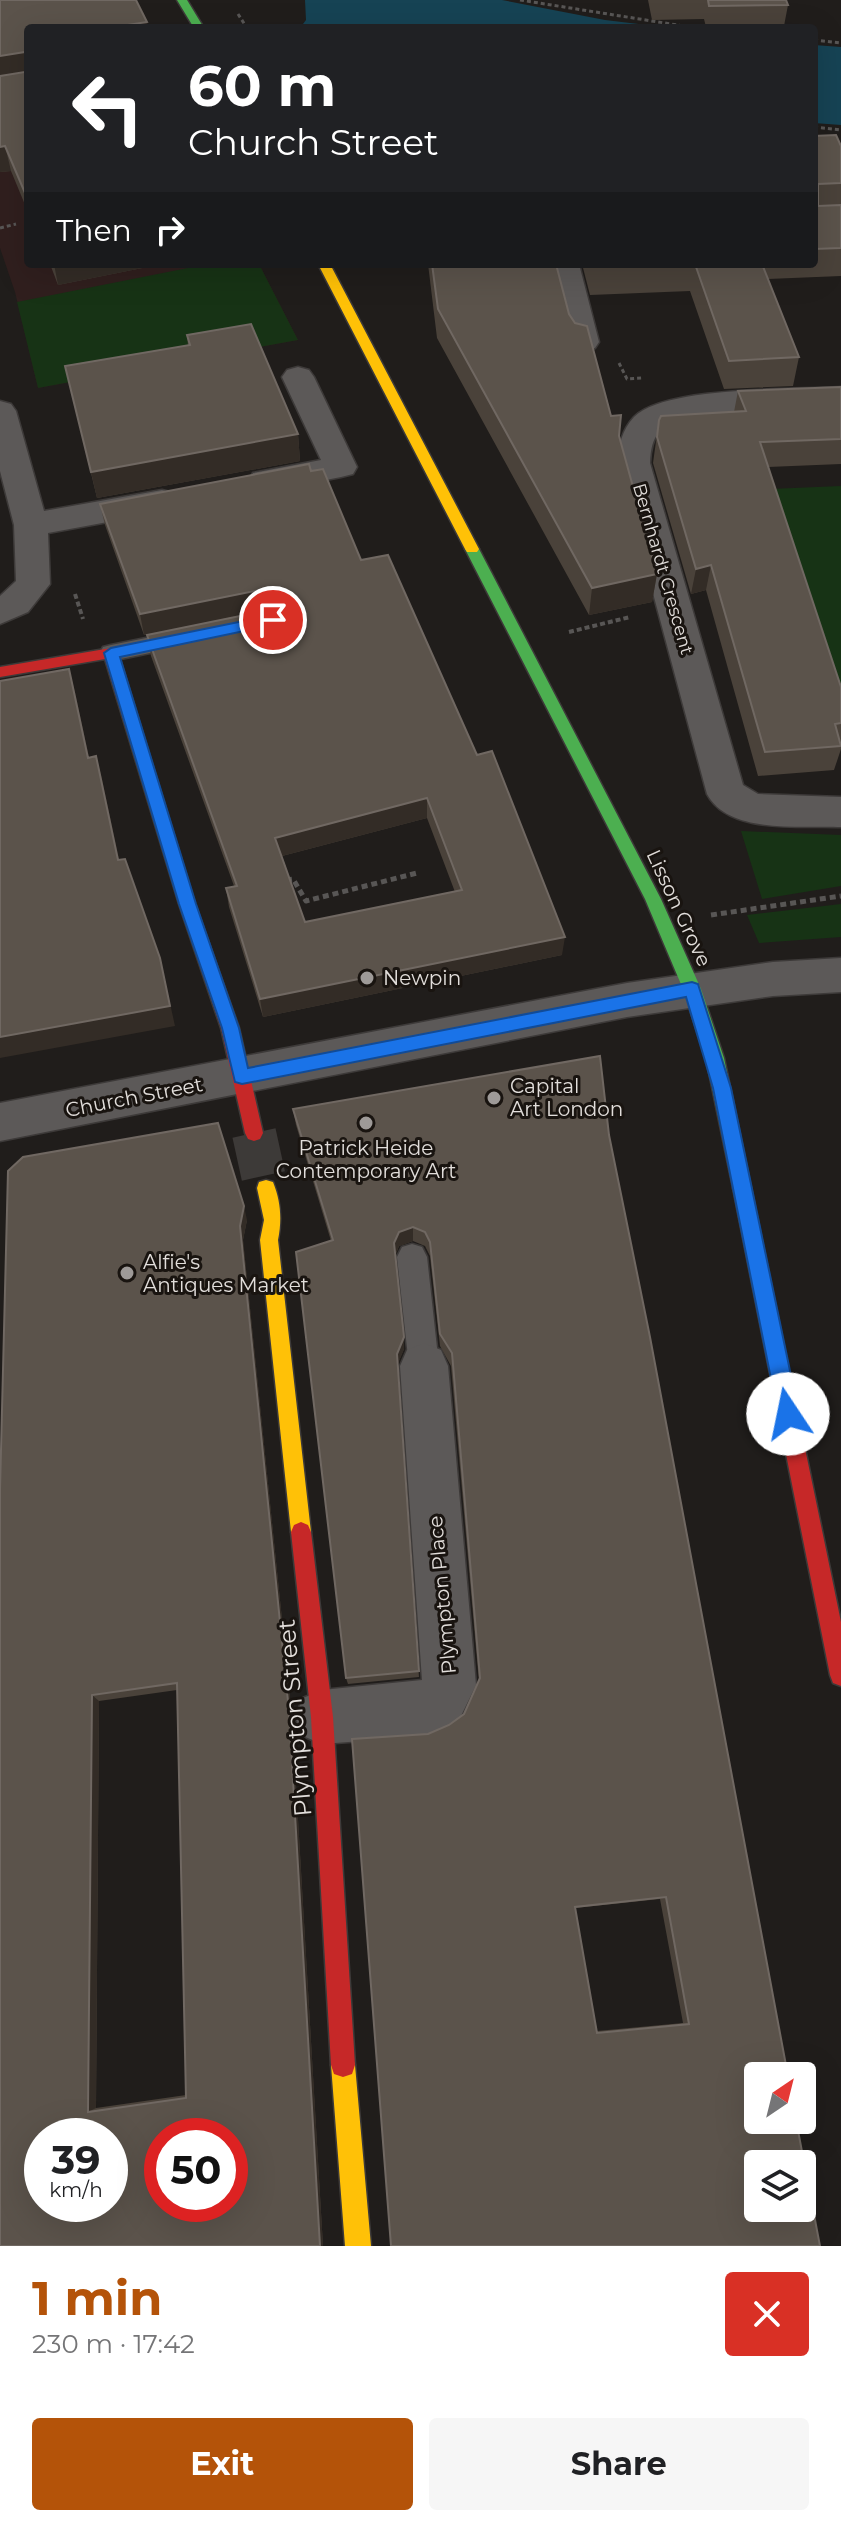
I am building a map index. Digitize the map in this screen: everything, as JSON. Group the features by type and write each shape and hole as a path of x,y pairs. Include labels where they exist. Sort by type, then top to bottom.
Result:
{"main road":[{"path":"182,0 197,24"},
{"name":"Lisson Grove","path":"326,268 653,899 692,989 722,1088 841,1675"},
{"path":"0,672 111,653 187,904 230,1028 254,1133"},
{"name":"Plympton Street","path":"266,1188 273,1220 269,1240 322,1717 345,2092 358,2246"}],"street":[{"path":"565,268 584,342"},
{"path":"232,487 341,467 298,377"},
{"name":"Bernhardt Crescent","path":"841,397 682,406 662,413 645,424 636,435 633,446 634,463 726,794 752,808 841,812"},
{"path":"0,411 31,525 33,584 16,603 0,612"},
{"path":"31,525 186,496"},
{"name":"Church Street","path":"0,1122 692,989 841,975"},
{"name":"Plympton Place","path":"322,1717 428,1709 441,1699 449,1685 424,1366"}],"lane":[{"path":"111,653 214,632"},
{"path":"412,1257 424,1366"}],"path":[{"path":"520,0 671,24"},
{"path":"818,40 841,43"},
{"path":"818,127 841,130"},
{"path":"0,228 16,224"},
{"path":"584,342 608,341 627,379 701,373 709,403"},
{"path":"569,632 674,606"},
{"path":"275,883 293,879 306,901 417,873"},
{"path":"711,915 841,896"}],"shaded area":[{"path":"24,104 24,268 261,268 298,340 38,388 15,292 0,248 0,108"}],"green space":[{"path":"188,268 261,268 298,340 38,388 17,302"},
{"path":"841,486 841,711 770,489"},
{"path":"741,831 841,835 841,886 762,899"},
{"path":"841,904 841,937 759,943 747,915"}],"water":[{"path":"305,0 502,0 638,24 303,24 306,20"},
{"path":"818,45 841,47 841,125 818,123"}],"building":[{"path":"0,0 136,0 147,22 24,24 24,52 0,56"},
{"path":"708,0 786,0 788,5 709,6"},
{"path":"24,72 24,191 5,146 0,147 0,76"},
{"path":"836,135 841,146 841,183 818,184 818,136"},
{"path":"841,205 841,248 818,249 818,206"},
{"path":"433,268 557,268 569,314 575,323 587,326 611,416 621,415 619,436 657,574 592,588 438,309"},
{"path":"696,268 764,268 799,357 729,361"},
{"path":"251,324 298,434 91,472 65,366 190,345 187,335"},
{"path":"841,387 841,439 760,442 841,687 841,723 835,724 841,746 765,752 711,565 696,569 657,437 659,420 661,416 746,411 738,391"},
{"path":"309,464 311,471 323,469 361,560 388,555 477,755 492,751 565,937 260,999 226,888 237,886 147,635 279,608 285,598 280,590 270,588 140,614 100,504","holes":["427,798 462,890 305,922 275,838"]},
{"path":"69,669 88,758 96,756 118,860 125,859 160,958 170,1006 0,1037 0,681"},
{"path":"600,1056 609,1135 650,1337 785,2062 744,2062 744,2134 799,2134 802,2150 744,2150 744,2222 815,2222 820,2246 391,2246 352,1739 428,1734 449,1725 464,1714 480,1678 452,1353 440,1334 430,1242 425,1232 413,1227 399,1232 394,1243 404,1337 397,1354 419,1671 346,1678 296,1252 333,1240 293,1109","holes":["666,1897 689,2024 597,2033 575,1907"]},
{"path":"218,1123 244,1206 240,1226 289,1711 320,2246 0,2246 0,1490 8,1171 23,1157","holes":["177,1683 186,2098 88,2112 92,1695"]}],"tunnel":[{"path":"254,1133 266,1188"}],"traffic: fast":[{"path":"182,0 197,24"},
{"path":"472,549 653,899 692,989 715,1058 742,1188"}],"traffic: slow":[{"path":"326,268 472,549"},
{"path":"266,1188 273,1220 269,1240 301,1532"},
{"path":"343,2065 358,2246"}],"traffic: jam":[{"path":"0,672 111,653 187,904 230,1028 254,1133"},
{"path":"742,1188 841,1675"},
{"path":"301,1532 322,1717 343,2065"}],"place":[{"name":"Newpin","path":"367,978"},
{"name":"Capital Art London","path":"494,1098"},
{"name":"Patrick Heide Contemporary Art","path":"366,1123"},
{"name":"Alfie's Antiques Market","path":"127,1273"}],"route":[{"path":"273,620 111,653 187,904 230,1028 242,1077 692,989 722,1088 788,1414"}]}
